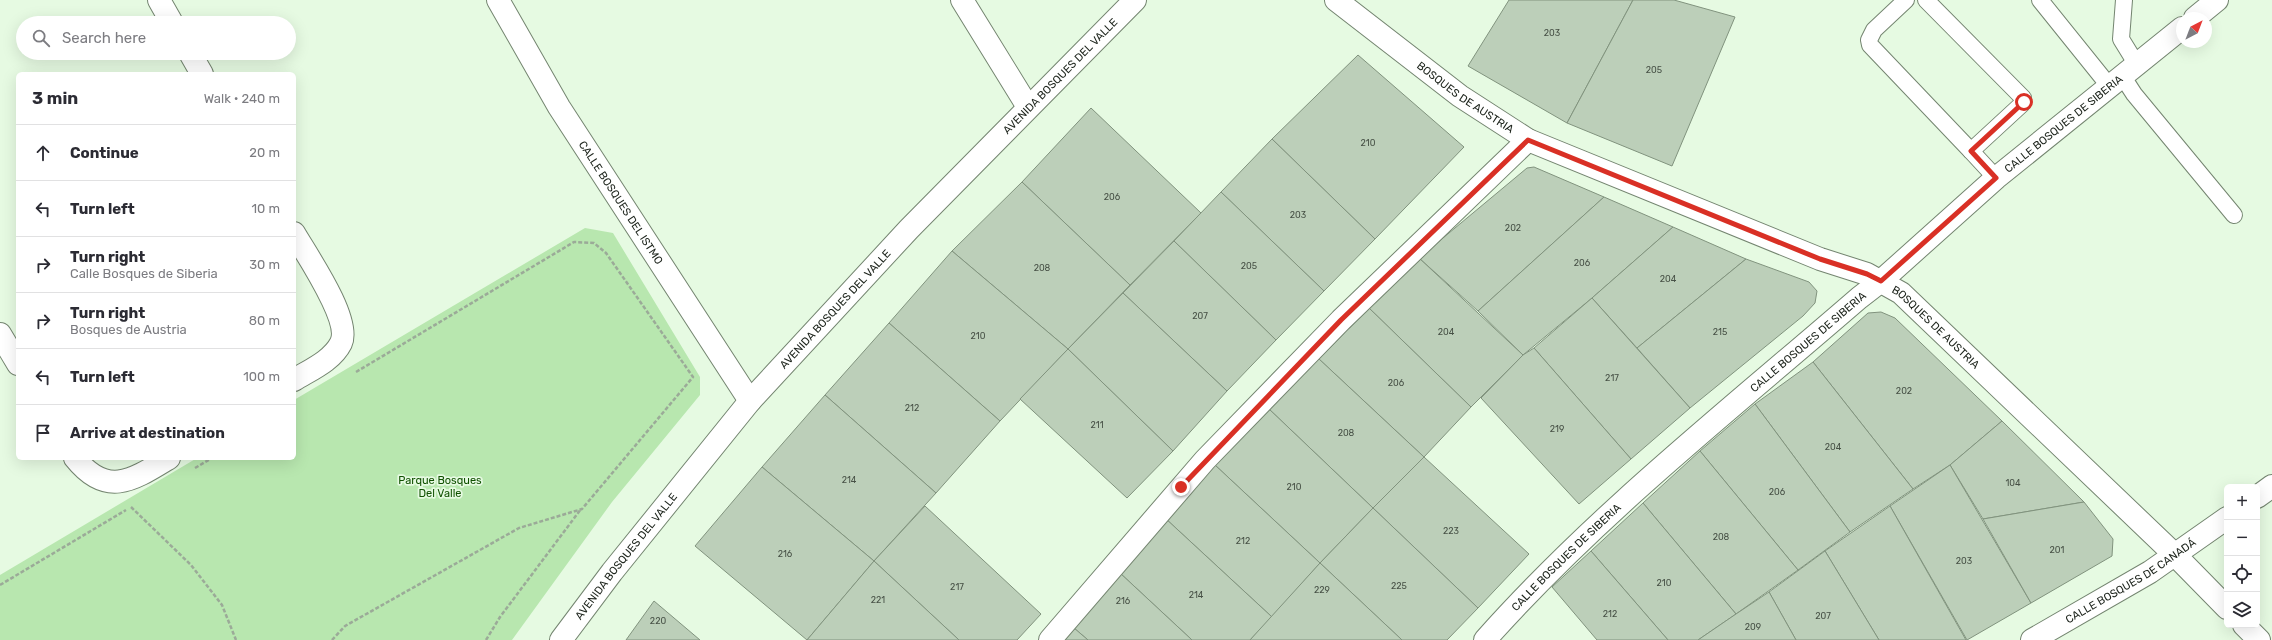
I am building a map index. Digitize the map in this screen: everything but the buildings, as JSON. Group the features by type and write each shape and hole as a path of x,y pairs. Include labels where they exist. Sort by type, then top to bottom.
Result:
{"street":[{"path":"159,0 168,16"},
{"name":"CALLE BOSQUES DEL ISTMO","path":"498,0 559,107 750,401"},
{"path":"962,0 1028,107"},
{"name":"AVENIDA BOSQUES DEL VALLE","path":"561,640 612,572 750,401 909,229 1135,0"},
{"name":"BOSQUES DE AUSTRIA","path":"1336,0 1454,91 1528,140 1820,259 1867,274 1901,293 2175,555 2224,605"},
{"path":"2202,12 2217,0"},
{"name":"CALLE BOSQUES DE SIBERIA","path":"1484,640 1547,572 1602,520 1858,298 1881,281 1996,178 2176,33"},
{"path":"194,60 201,72"},
{"path":"1050,640 1205,460 1341,320 1528,140"},
{"path":"296,236 336,304 343,334 342,342 330,357 296,379"},
{"path":"0,334 16,361"},
{"path":"77,460 95,478 106,482 122,481 141,476 166,460"},
{"path":"2260,495 2272,486"},
{"name":"CALLE BOSQUES DE CANADÁ","path":"2032,640 2150,572 2224,520"},
{"path":"2247,628 2259,640"}],"lane":[{"path":"1906,0 1874,30 1869,40 1870,45 1996,178"},
{"path":"1926,0 2024,98 2022,104 1971,151"},
{"path":"2040,0 2123,76 2134,94 2234,215"},
{"path":"2123,76 2121,38 2124,0"}],"path":[{"path":"355,372 574,242 594,243 606,253 693,376 582,509 500,617 486,640"},
{"path":"192,470 209,460"},
{"path":"0,585 138,502"},
{"path":"131,506 191,565 222,605 236,640"},
{"path":"332,640 345,626 519,528 582,509"}],"green space":[{"name":"Parque Bosques Del Valle","path":"585,228 613,233 700,377 700,395 612,502 512,640 0,640 0,575 194,460 296,460 296,399"}],"route":[{"path":"1181,487 1205,460 1341,320 1528,140 1820,259 1867,274 1881,281 1916,248 1996,178 1971,151 2024,102"}]}
